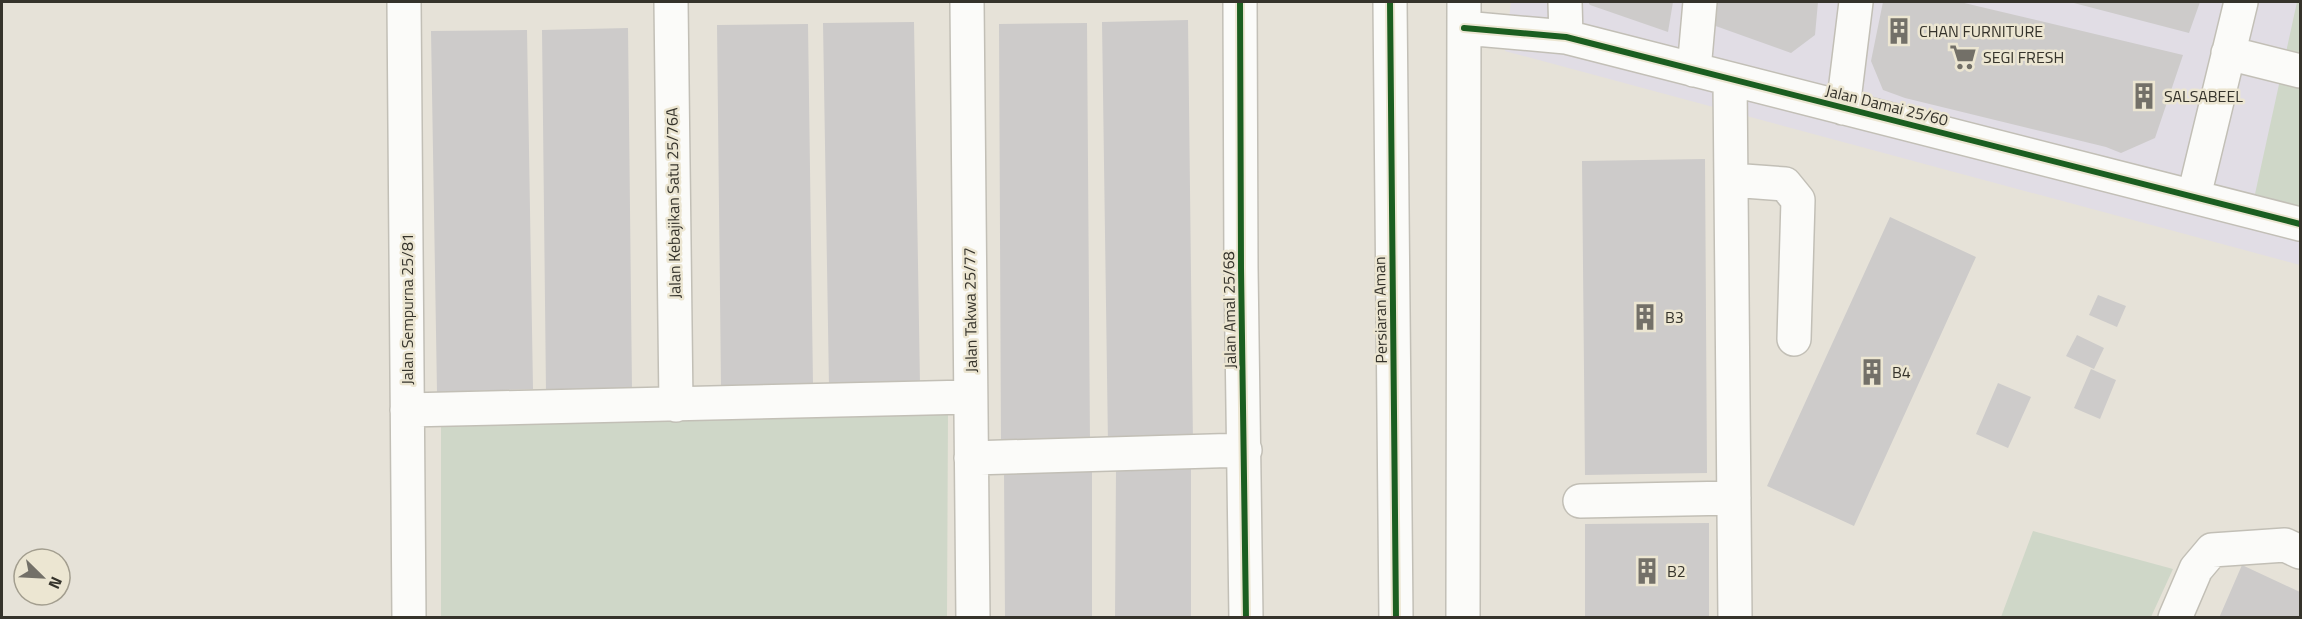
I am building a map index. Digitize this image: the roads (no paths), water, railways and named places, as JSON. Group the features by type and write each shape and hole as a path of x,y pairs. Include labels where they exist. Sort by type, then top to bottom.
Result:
{"street":[{"name":"Jalan Sempurna 25/81","path":"404,2 409,618"},
{"name":"Jalan Kebajikan Satu 25/76A","path":"671,2 676,405"},
{"name":"Jalan Takwa 25/77","path":"967,2 973,618"},
{"name":"Jalan Amal 25/68","path":"1240,2 1246,618"},
{"name":"Persiaran Aman","path":"1390,2 1396,618"},
{"path":"1565,2 1566,37"},
{"path":"1694,70 1700,2"},
{"path":"1843,108 1856,2"},
{"path":"2194,196 2241,2"},
{"path":"1463,618 1464,14"},
{"name":"Jalan Damai 25/60","path":"1464,14 1566,37 2301,224"},
{"path":"2228,53 2301,71"},
{"path":"1730,80 1735,618"},
{"path":"1731,180 1785,184 1798,200 1794,339"},
{"path":"407,410 970,397"},
{"path":"971,458 1245,450"},
{"path":"1580,501 1734,498"},
{"path":"2175,618 2196,569 2212,550 2285,545 2301,552"}],"place":[{"name":"CHAN FURNITURE","path":"1899,31"},
{"name":"SEGI FRESH","path":"1963,57"},
{"name":"SALSABEEL","path":"2144,96"},
{"name":"B3","path":"1645,317"},
{"name":"B4","path":"1872,372"},
{"name":"B2","path":"1647,571"}]}
